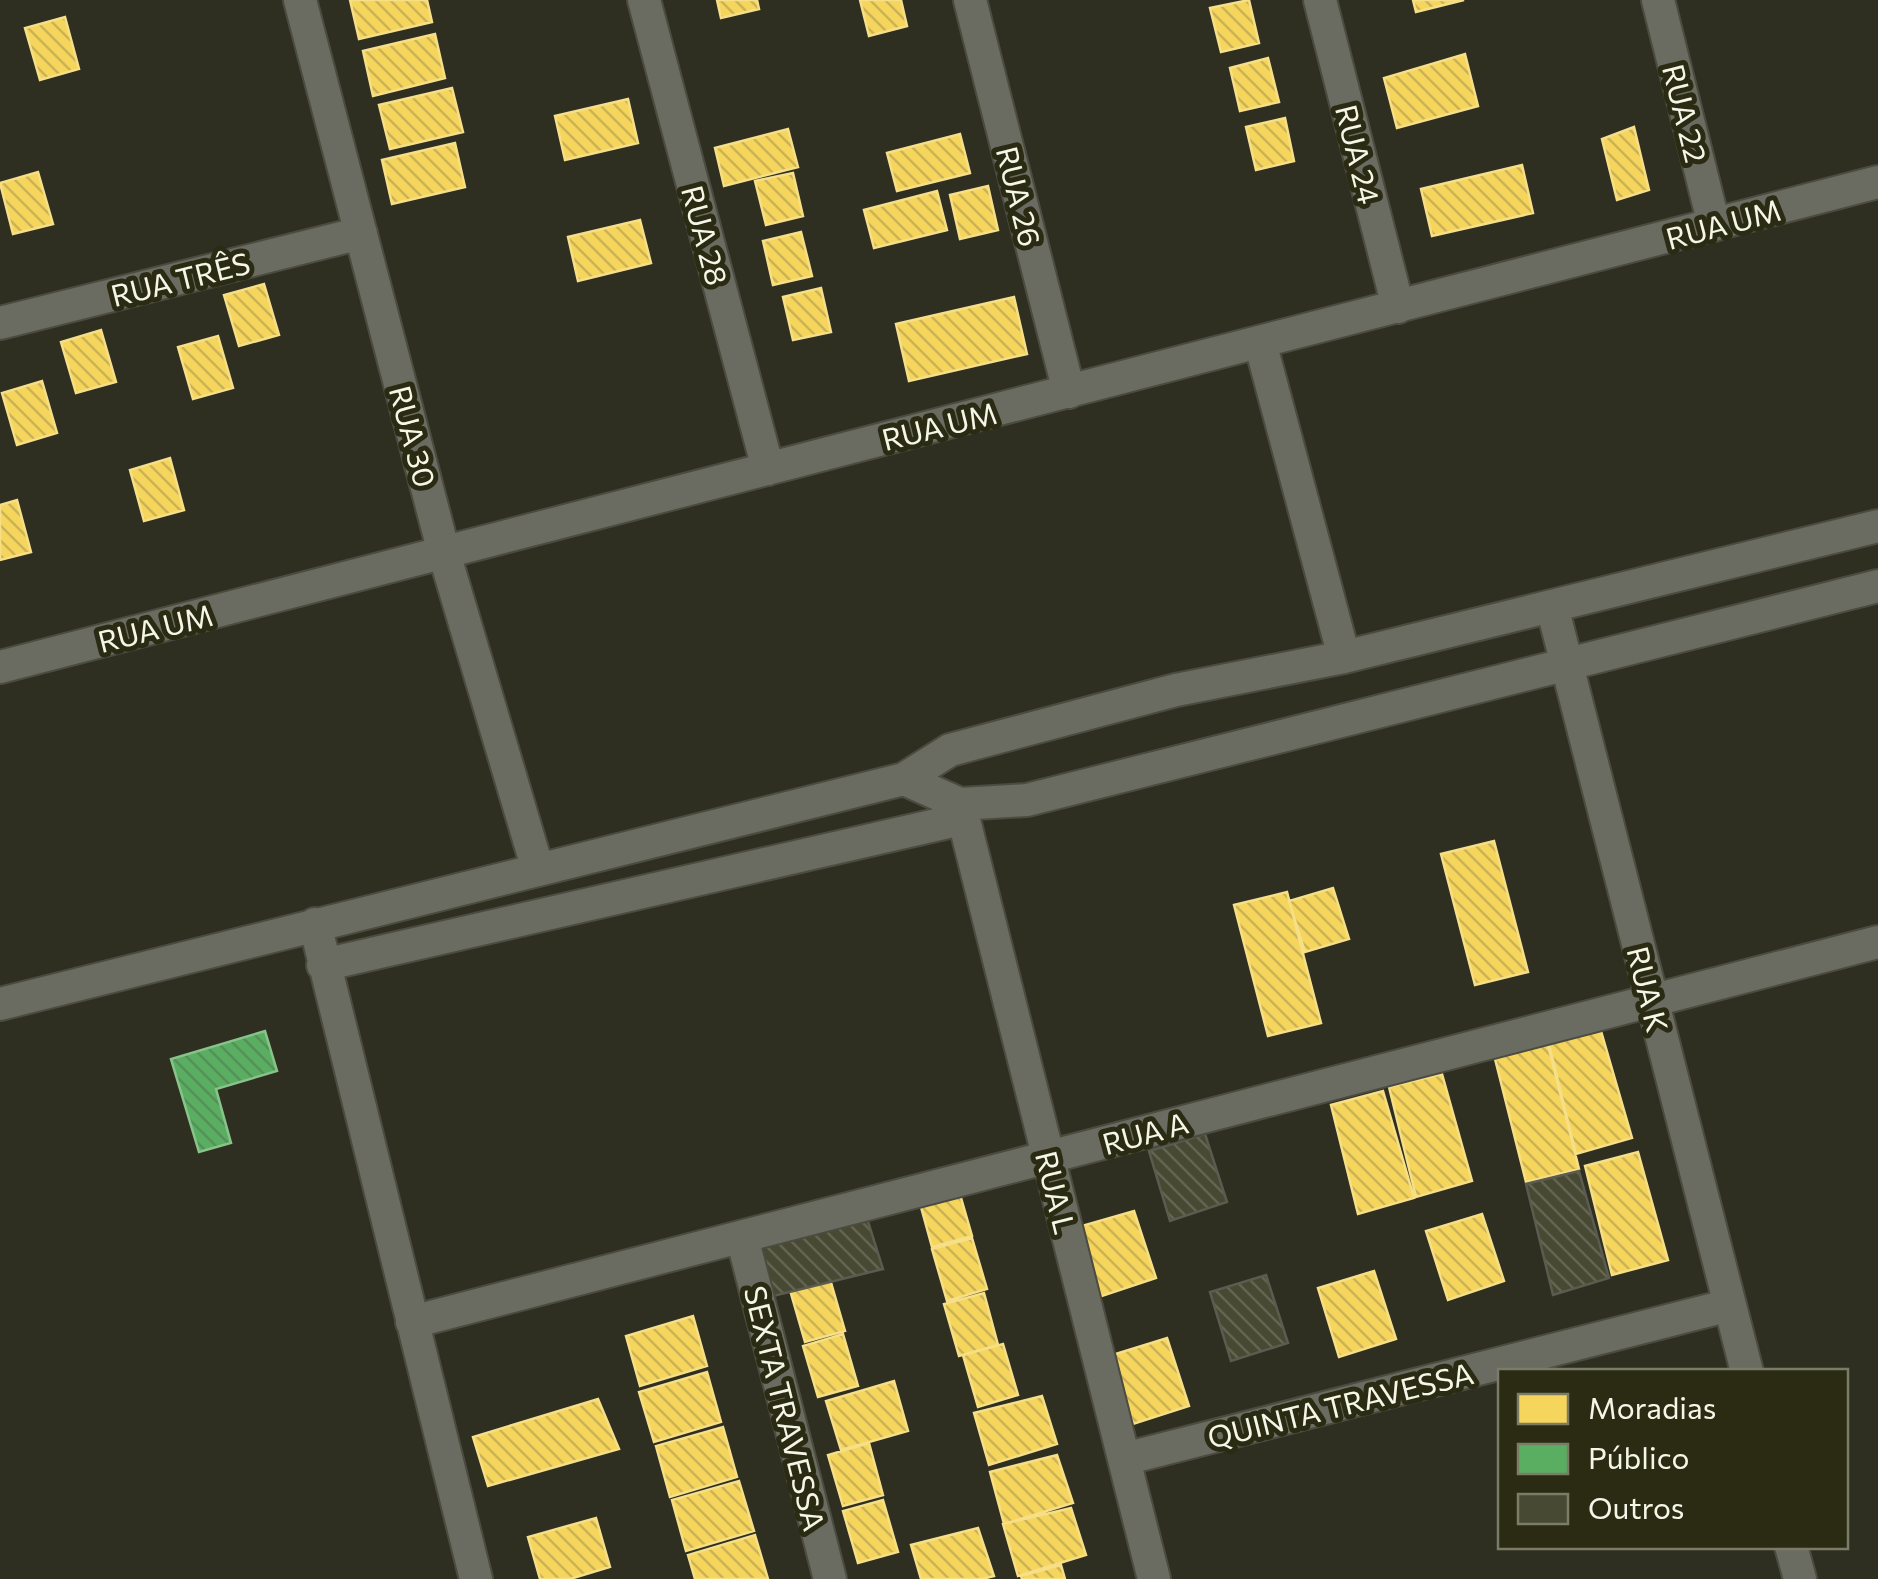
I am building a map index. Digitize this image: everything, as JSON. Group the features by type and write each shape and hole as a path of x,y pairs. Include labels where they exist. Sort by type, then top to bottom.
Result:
{"street":[{"name":"RUA 30","path":"300,0 444,553 538,870"},
{"name":"RUA 28","path":"644,0 768,470"},
{"name":"RUA 26","path":"970,0 1069,392"},
{"name":"RUA 24","path":"1320,0 1398,307"},
{"name":"RUA 22","path":"1658,0 1714,225"},
{"name":"RUA UM","path":"0,667 1878,182"},
{"name":"RUA TRÊS","path":"0,324 361,233"},
{"path":"1260,342 1344,657"},
{"path":"0,1004 904,779 950,750 1176,690 1344,657 1878,526"},
{"path":"323,965 961,812 1028,800 1878,586"},
{"name":"RUA K","path":"1552,606 1746,1369"},
{"path":"904,779 961,812"},
{"name":"RUA L","path":"961,812 1154,1579"},
{"path":"315,924 476,1579"},
{"name":"RUA A","path":"412,1322 1878,942"},
{"name":"SEXTA TRAVESSA","path":"742,1236 830,1579"},
{"name":"QUINTA TRAVESSA","path":"1124,1459 1730,1305"},
{"path":"1793,1549 1800,1579"}],"building: Moradias":[{"path":"350,0 427,0 432,22 359,39"},
{"path":"717,0 757,0 759,9 721,18"},
{"path":"860,0 901,0 907,26 869,36"},
{"path":"1249,0 1259,43 1221,52 1210,8"},
{"path":"1413,0 1464,0 1416,12"},
{"path":"65,17 79,69 40,80 25,28"},
{"path":"435,34 445,78 373,96 363,51"},
{"path":"1465,54 1478,106 1397,128 1384,78"},
{"path":"1268,58 1279,102 1240,111 1230,68"},
{"path":"452,88 463,132 390,149 379,105"},
{"path":"628,99 638,143 565,160 555,116"},
{"path":"1285,118 1294,161 1256,170 1246,127"},
{"path":"1634,127 1649,190 1617,200 1602,139"},
{"path":"788,129 798,167 724,186 715,148"},
{"path":"960,134 970,173 897,191 887,153"},
{"path":"455,143 465,187 392,204 382,160"},
{"path":"1522,165 1533,213 1432,236 1421,189"},
{"path":"38,172 53,224 13,234 0,183"},
{"path":"793,173 803,216 766,225 755,181"},
{"path":"988,186 998,230 960,239 950,195"},
{"path":"937,191 947,230 874,248 864,210"},
{"path":"640,220 651,263 578,281 568,237"},
{"path":"801,232 812,276 773,285 763,241"},
{"path":"264,284 279,335 239,346 224,295"},
{"path":"821,288 831,332 793,340 783,297"},
{"path":"1014,297 1027,354 909,381 896,324"},
{"path":"101,330 116,382 76,393 61,342"},
{"path":"218,336 233,388 193,399 178,347"},
{"path":"42,381 57,433 17,445 2,393"},
{"path":"170,458 184,510 144,521 130,470"},
{"path":"17,500 31,552 0,560 0,505"},
{"path":"1494,841 1528,972 1475,985 1441,854"},
{"path":"1333,888 1349,939 1305,952 1289,901"},
{"path":"1287,892 1321,1023 1268,1036 1234,905"},
{"path":"1601,1031 1632,1138 1576,1154 1549,1044"},
{"path":"1546,1037 1579,1169 1526,1182 1493,1051"},
{"path":"1442,1074 1472,1181 1416,1197 1389,1087"},
{"path":"1383,1091 1414,1198 1358,1214 1331,1105"},
{"path":"1638,1152 1668,1260 1612,1275 1585,1166"},
{"path":"957,1184 972,1236 932,1247 918,1196"},
{"path":"1134,1211 1156,1278 1099,1297 1078,1227"},
{"path":"1482,1214 1504,1281 1448,1300 1426,1231"},
{"path":"972,1238 987,1289 947,1301 932,1249"},
{"path":"1374,1271 1396,1339 1339,1357 1318,1288"},
{"path":"830,1279 845,1331 805,1342 790,1290"},
{"path":"984,1293 998,1345 959,1356 944,1304"},
{"path":"693,1316 707,1366 640,1386 626,1336"},
{"path":"843,1334 858,1386 818,1397 803,1346"},
{"path":"1167,1338 1189,1406 1133,1424 1112,1355"},
{"path":"1003,1344 1018,1395 978,1407 963,1355"},
{"path":"707,1372 721,1422 654,1442 639,1392"},
{"path":"894,1381 908,1431 841,1450 826,1401"},
{"path":"1042,1396 1057,1444 989,1465 974,1413"},
{"path":"598,1399 619,1449 488,1486 473,1437"},
{"path":"723,1427 737,1477 670,1497 656,1446"},
{"path":"869,1443 883,1495 843,1506 828,1455"},
{"path":"1057,1455 1073,1503 1004,1524 990,1472"},
{"path":"739,1481 754,1531 686,1551 672,1500"},
{"path":"883,1500 898,1552 858,1563 843,1511"},
{"path":"1071,1508 1086,1555 1018,1576 1003,1524"},
{"path":"596,1518 610,1567 570,1579 540,1579 528,1537"},
{"path":"978,1528 994,1576 921,1579 911,1545"},
{"path":"755,1535 768,1579 695,1579 688,1555"},
{"path":"1061,1565 1065,1579 1021,1576"}],"building: Público":[{"path":"265,1031 277,1071 216,1089 231,1143 199,1152 171,1059"}],"building: Outros":[{"path":"1205,1134 1227,1202 1170,1221 1149,1151"},
{"path":"1579,1171 1609,1278 1553,1295 1526,1184"},
{"path":"865,1212 883,1269 765,1298 750,1242"},
{"path":"1266,1275 1288,1343 1231,1361 1210,1292"}]}
